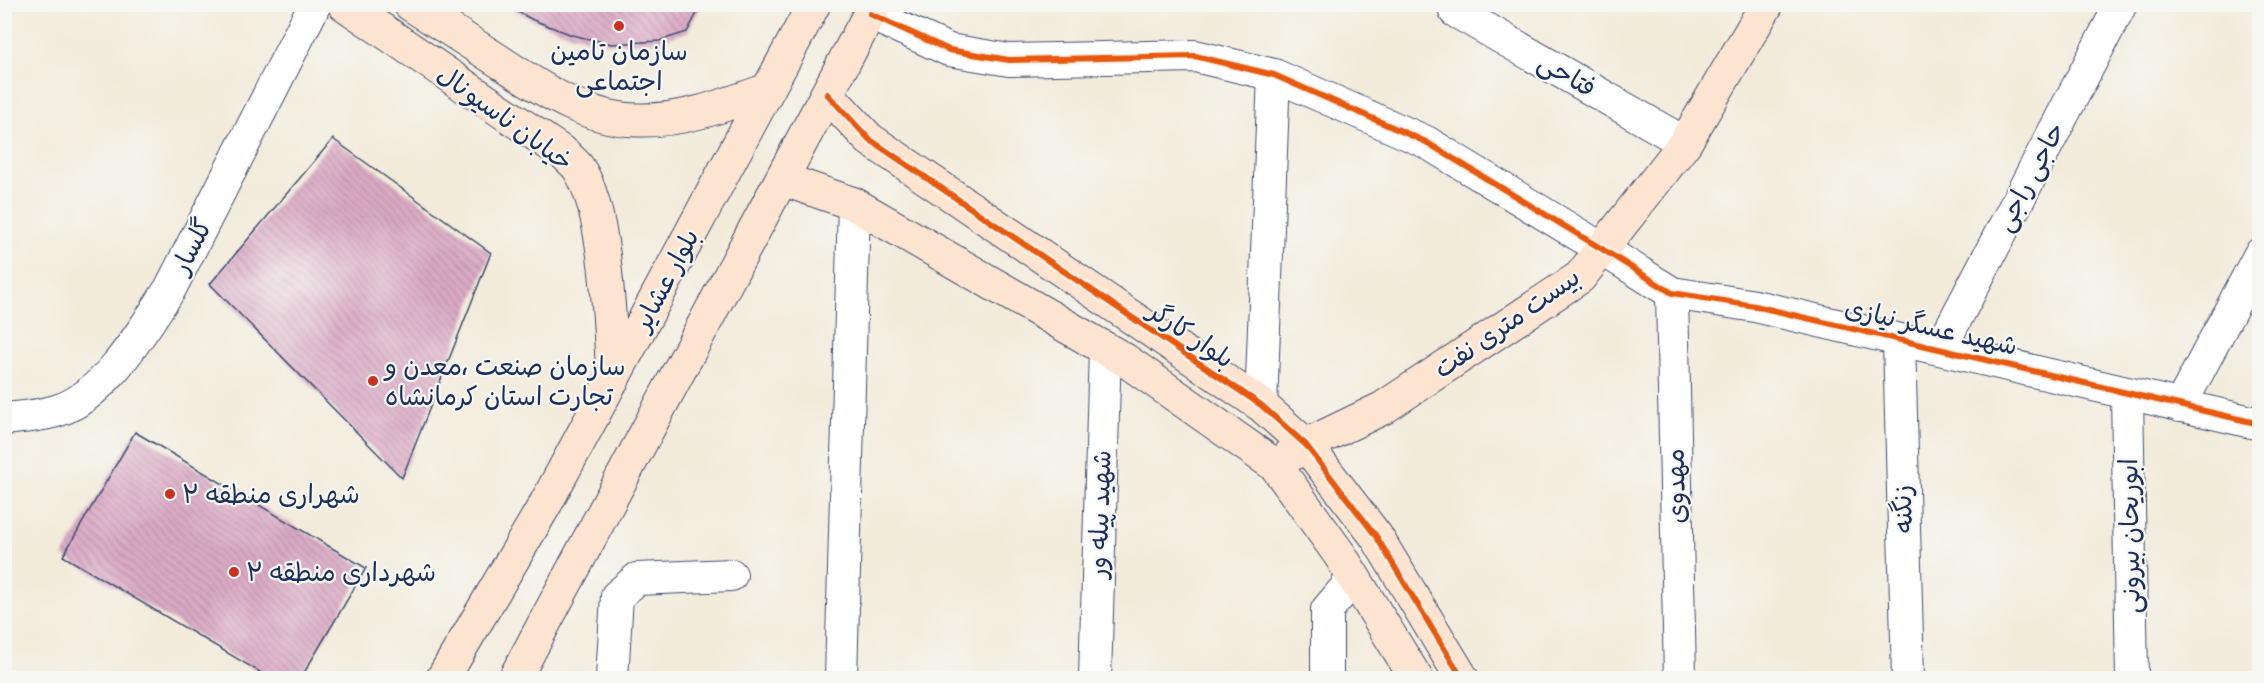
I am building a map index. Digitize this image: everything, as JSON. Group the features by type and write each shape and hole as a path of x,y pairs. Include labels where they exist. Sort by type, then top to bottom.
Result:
{"street":[{"name":"گلسار","path":"4,418 26,417 61,410 92,392 142,332 170,289 315,4"},
{"name":"خیابان ناسیونال","path":"344,4 566,155 579,169 588,189 598,224 606,283 613,381"},
{"name":"خیابان ناسیونال","path":"410,4 555,97 600,115 629,120 666,119 708,111 767,90"},
{"name":"بلوار عشایر","path":"443,678 546,503 814,4"},
{"name":"فتاحی","path":"1458,4 1455,11 1685,143"},
{"name":"بیست متری نفت","path":"1276,466 1306,445 1383,408 1580,277 1685,143 1767,4"},
{"name":"حاجی راجی","path":"1940,349 2121,4"},
{"name":"شهید عسگر نیازی","path":"873,9 949,50 1009,60 1195,56 1274,75 1426,142 1672,293 1755,306 2259,424"},
{"path":"515,678 873,9"},
{"path":"1261,405 1274,75"},
{"name":"بلوار کارگر","path":"827,94 869,139 1261,405 1306,445 1376,536 1462,678"},
{"path":"782,179 854,204 1125,360 1276,466 1354,578 1416,678"},
{"path":"841,678 854,204"},
{"path":"2180,406 2259,254"},
{"name":"مهدوی","path":"1672,293 1680,678"},
{"name":"زنگنه","path":"1899,340 1908,678"},
{"name":"شهید پیله ور","path":"1095,678 1104,349"},
{"name":"ابوریحان بیرونی","path":"2127,394 2132,678"},
{"path":"612,678 617,596 637,579 731,575"},
{"path":"1327,678 1327,610 1354,578"}],"building":[{"name":"سازمان تامین اجتماعی","path":"503,4 702,4 687,32 659,41 612,44 572,35 533,20"},
{"name":"سازمان صنعت ،معدن و تجارت استان کرمانشاه","path":"333,139 491,253 402,478 210,284"},
{"name":"شهراری منطقه ۲","path":"135,432 366,568 301,678 270,678 63,556"}],"cycle path":[{"path":"870,14 949,50 1009,60 1195,56 1274,75 1426,142 1672,293 1755,306 2260,424"},
{"path":"827,94 869,139 1261,405 1306,445 1376,536 1462,678"}],"place":[{"name":"سازمان تامین اجتماعی","path":"619,26"},
{"name":"سازمان صنعت ،معدن و تجارت استان کرمانشاه","path":"373,381"},
{"name":"شهراری منطقه ۲","path":"170,494"},
{"name":"شهرداری منطقه ۲","path":"234,572"}]}
